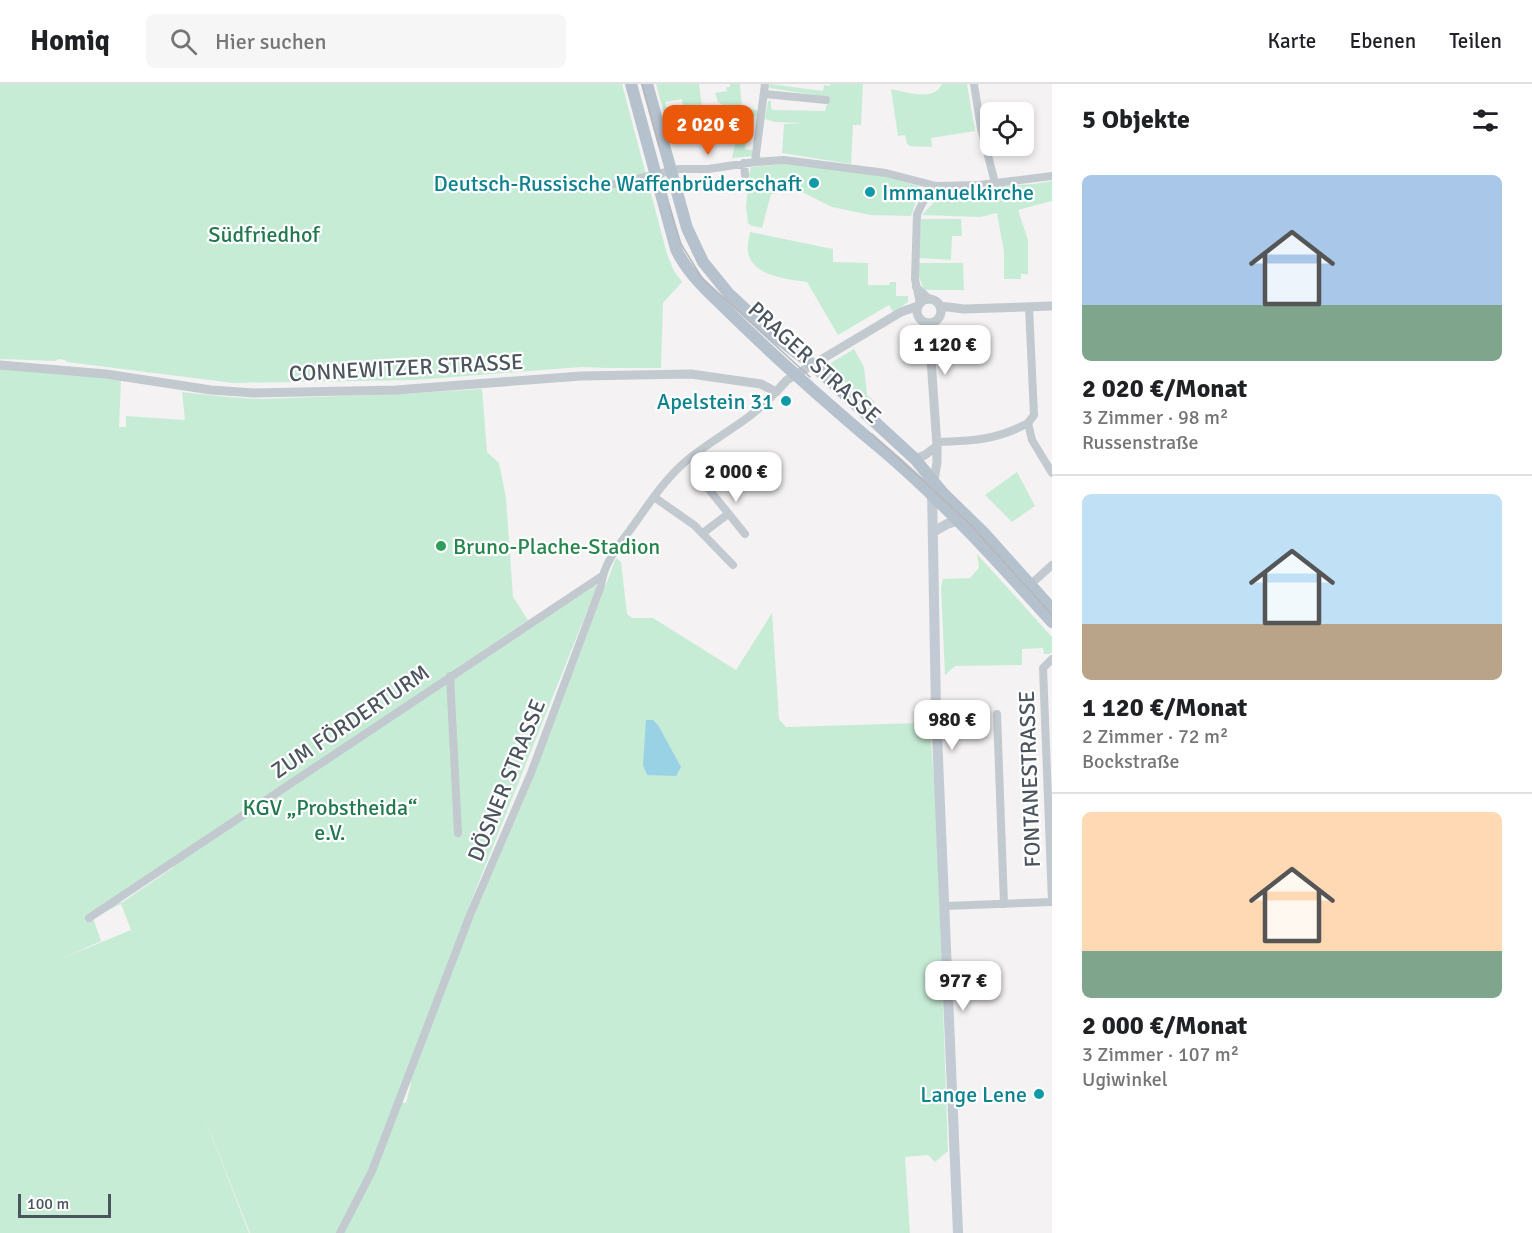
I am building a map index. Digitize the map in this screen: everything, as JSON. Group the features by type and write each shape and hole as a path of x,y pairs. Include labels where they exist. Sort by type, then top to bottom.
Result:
{"main road":[{"name":"PRAGER STRASSE","path":"631,84 676,249 681,260 698,282 747,332 805,370 915,459 943,493 984,533 1052,609"},
{"name":"PRAGER STRASSE","path":"647,84 687,228 710,272 805,370 959,520 1052,622"},
{"path":"934,481 932,496 935,699 958,1233"},
{"path":"933,532 959,520"}],"street":[{"path":"755,162 765,84"},
{"path":"974,84 981,128 995,183"},
{"path":"765,94 826,100"},
{"path":"615,184 671,171 784,160 886,173 936,186 1033,180 1052,176"},
{"path":"744,163 745,175"},
{"path":"934,481 938,462 930,345 915,286 917,214 936,186"},
{"path":"915,286 929,299 935,301 938,314 930,345"},
{"path":"920,312 929,299"},
{"path":"776,392 787,380 901,312 938,314 964,309 1052,306"},
{"path":"915,459 937,444 1006,435 1028,423 1034,415 1029,307"},
{"name":"CONNEWITZER STRASSE","path":"0,365 106,374 211,390 254,393 396,390 586,376 691,374 761,384 776,392"},
{"name":"DÖSNER STRASSE","path":"340,1233 372,1172 466,927 531,773 601,586 602,576 615,550 664,483 685,462 763,406 776,392"},
{"path":"1028,423 1032,440 1052,473"},
{"path":"734,465 707,487 745,534"},
{"path":"654,497 703,533 707,540 733,565"},
{"path":"703,533 728,514"},
{"path":"1030,585 1052,565"},
{"name":"ZUM FÖRDERTURM","path":"89,918 602,576"},
{"name":"FONTANESTRASSE","path":"1052,658 1043,668 1052,902"},
{"path":"450,676 458,833"},
{"path":"997,714 1004,904"},
{"path":"945,906 1052,902"}],"green space":[{"name":"Südfriedhof","path":"0,84 622,84 667,254 674,271 682,282 663,303 661,368 581,367 416,380 233,383 58,359 56,361 0,359"},
{"path":"656,84 699,84 703,114 685,121 682,99 665,102 671,127 668,128"},
{"path":"730,84 740,84 742,109 758,110 758,116 744,117 745,149 753,150 752,156 732,158 738,131 736,107 728,108 718,102 715,93 727,91 726,87 730,87"},
{"path":"770,84 823,91 824,85 863,84 861,125 853,125 851,164 782,153 784,124 803,123 775,122 765,119 768,101 771,101 771,109 774,110 825,111 829,97 769,88"},
{"path":"942,84 967,84 975,131 931,138 932,147 910,146 907,144 905,135 898,136 891,89 926,94 938,90"},
{"path":"784,164 883,175 921,187 911,216 870,215 832,207 800,191 748,179 751,167"},
{"path":"1052,181 1052,201 1018,210 1028,240 1028,274 1021,274 1021,279 1004,279 1004,252 997,213 980,217 922,215 938,198 946,195 982,192 999,186"},
{"path":"748,184 776,191 775,194 771,194 762,228 748,223 746,207"},
{"path":"921,219 961,219 962,236 952,236 951,260 919,258"},
{"path":"750,232 833,249 833,262 868,263 868,285 889,285 890,282 896,282 896,296 908,296 908,302 893,312 889,305 838,335 807,282 781,278 756,266 748,251"},
{"path":"919,263 963,263 964,290 924,290 919,277"},
{"path":"854,349 864,367 867,395 875,402 871,406 829,368 831,363"},
{"name":"KGV „Probstheida“ e.V.","path":"0,365 121,379 119,427 126,427 126,416 185,420 182,392 261,399 482,389 487,452 499,463 506,498 513,597 528,620 442,678 595,585 597,586 480,879 372,1163 336,1233 250,1233 200,1106 249,1233 0,1233","holes":["171,860 174,867 121,903 118,895","121,904 131,930 63,958 101,941 93,918"]},
{"path":"1017,472 1035,506 1012,522 985,495"},
{"path":"977,554 1052,637 1052,652 1044,654 1043,648 1022,649 1022,665 955,666 945,675 941,587 943,579 970,578 979,568"},
{"path":"616,558 621,562 627,614 632,618 653,618 736,670 772,613 779,719 786,727 921,723 926,725 930,731 936,803 948,1151 935,1162 928,1155 905,1157 910,1233 344,1233 400,1102 406,1103 411,1084 410,1077 467,931 531,783"}],"water":[{"path":"646,720 653,720 658,725 681,767 676,776 647,775 643,765"}],"tram line":[{"path":"642,84 659,146"},
{"path":"669,205 681,244 702,278 810,377"},
{"path":"872,434 968,522 1052,615"}],"place":[{"name":"Deutsch-Russische Waffenbrüderschaft","path":"814,183"},
{"name":"Immanuelkirche","path":"870,192"},
{"name":"Apelstein 31","path":"786,401"},
{"name":"Bruno-Plache-Stadion","path":"441,546"},
{"name":"Lange Lene","path":"1039,1094"}]}
